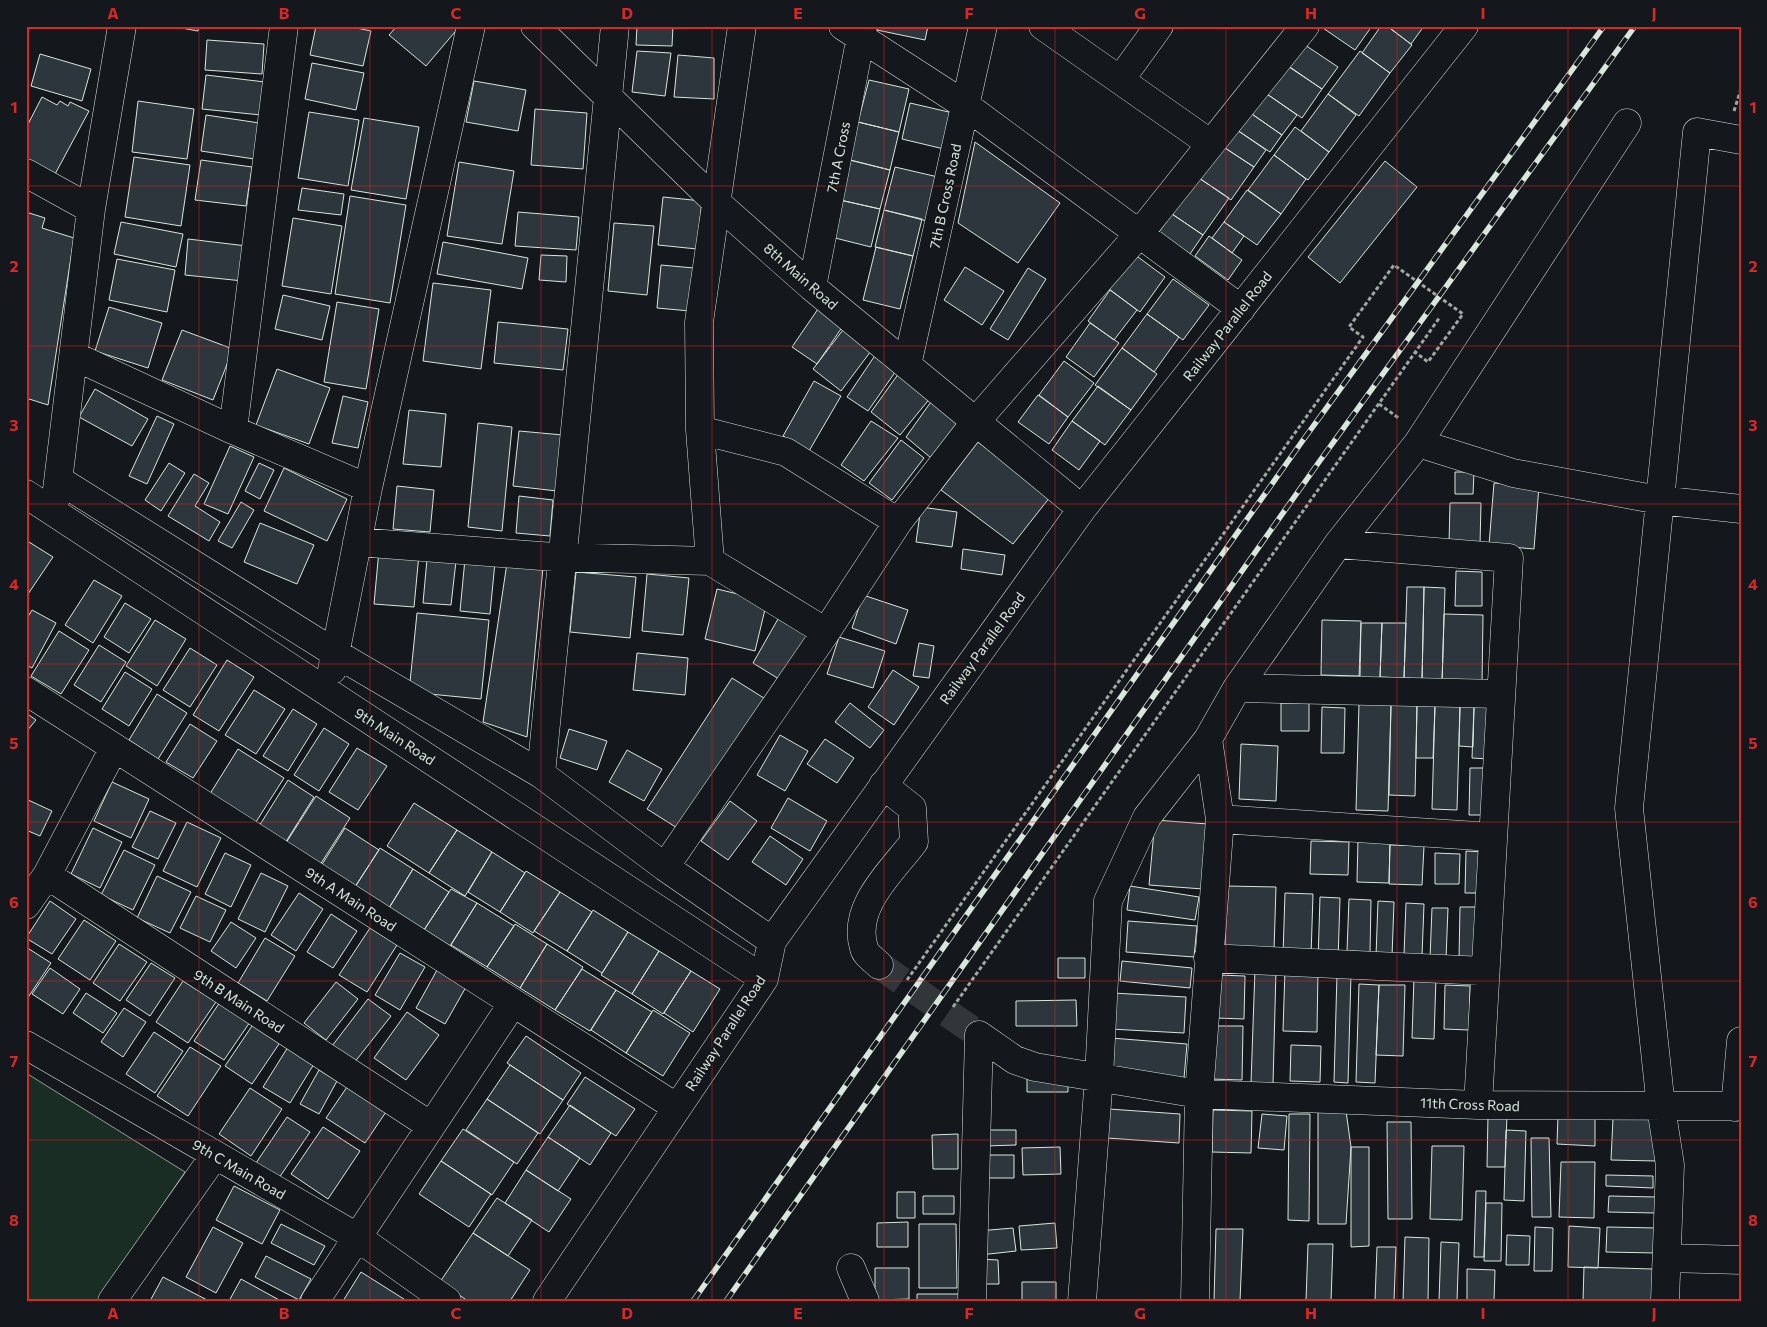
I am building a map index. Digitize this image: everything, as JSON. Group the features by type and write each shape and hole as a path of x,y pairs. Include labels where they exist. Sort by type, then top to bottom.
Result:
{"street":[{"path":"55,512 91,209 122,26"},
{"path":"233,430 284,26"},
{"path":"327,692 368,488 471,26"},
{"name":"8th Main Road","path":"535,26 716,201 812,287 977,420 1082,509"},
{"path":"541,774 614,26"},
{"path":"710,561 700,430 699,322 742,26"},
{"name":"7th B Cross Road","path":"907,365 983,26"},
{"path":"1043,26 1210,144"},
{"path":"1120,80 1158,26"},
{"path":"665,867 826,632 898,522 977,420 1139,234 1305,26"},
{"name":"Railway Parallel Road","path":"547,1301 764,979 772,941 883,785 1082,509 1464,26"},
{"path":"856,30 965,105 1241,309"},
{"name":"7th A Cross","path":"812,287 856,30"},
{"path":"1082,1301 1108,901 1147,817 1208,739 1237,688 1338,544 1418,443 1627,122"},
{"path":"1665,1301 1670,1165 1661,1107 1629,808 1697,132 1741,140"},
{"path":"26,173 91,209"},
{"path":"74,356 233,430 368,488"},
{"path":"700,430 786,452 898,522"},
{"path":"1418,443 1513,473 1660,500 1741,509"},
{"path":"59,480 335,653 541,774 665,867 772,941"},
{"name":"9th Main Road","path":"26,494 764,979"},
{"path":"357,542 562,556 710,561 826,632"},
{"path":"1338,544 1508,558 1478,1105"},
{"path":"1237,688 1500,694"},
{"name":"9th A Main Road","path":"26,691 676,1107"},
{"path":"1195,1301 1199,1094 1220,818 1208,739"},
{"path":"26,905 47,875 114,748"},
{"path":"879,965 864,949 862,922 873,894 914,842 912,808 883,785"},
{"path":"1220,818 1492,837"},
{"name":"9th B Main Road","path":"47,875 431,1126"},
{"path":"1208,958 1485,971"},
{"path":"315,1301 514,1003"},
{"name":"11th Cross Road","path":"972,1301 979,1035 1015,1060 1035,1067 1199,1094 1478,1105 1738,1106"},
{"path":"1738,1106 1741,1041"},
{"name":"9th C Main Road","path":"26,1045 357,1237 447,1301"},
{"path":"112,1301 215,1155"},
{"path":"1668,1258 1741,1260"},
{"path":"851,1268 865,1301"}],"path":[{"path":"907,980 1363,337 1349,326 1394,265 1463,314 1428,362 1415,352"},
{"path":"953,1007 1440,317"}],"green space":[{"path":"26,1073 185,1172 97,1301 26,1301"}],"building":[{"path":"170,26 199,26 198,31"},
{"path":"316,26 347,26 371,31 363,66 310,55"},
{"path":"397,26 460,26 426,66 389,35"},
{"path":"637,26 673,26 672,46 636,45"},
{"path":"878,26 928,26 925,40 877,30"},
{"path":"1320,26 1372,26 1355,50"},
{"path":"1381,26 1387,26 1412,45 1390,73 1362,53"},
{"path":"1387,26 1424,26 1411,44"},
{"path":"207,40 264,44 262,74 205,70"},
{"path":"1302,43 1338,67 1322,89 1287,65"},
{"path":"637,51 671,53 665,96 632,92"},
{"path":"1360,51 1390,73 1359,116 1328,94"},
{"path":"40,54 91,69 82,101 31,86"},
{"path":"678,55 714,58 714,99 674,97"},
{"path":"312,63 364,73 356,110 305,99"},
{"path":"1283,63 1322,89 1302,118 1264,92"},
{"path":"206,75 265,82 261,115 202,109"},
{"path":"869,80 909,89 899,132 858,122"},
{"path":"474,81 526,90 518,131 466,122"},
{"path":"1264,92 1297,115 1282,135 1249,112"},
{"path":"1328,94 1356,115 1329,152 1301,131"},
{"path":"42,97 57,105 60,101 68,106 70,102 89,111 54,176 26,161 26,128"},
{"path":"138,101 194,109 187,159 132,152"},
{"path":"910,103 953,113 944,149 902,139"},
{"path":"535,109 587,113 583,169 531,165"},
{"path":"309,112 359,120 348,186 298,178"},
{"path":"1249,112 1282,135 1270,152 1234,128"},
{"path":"206,115 266,124 261,160 201,151"},
{"path":"364,118 419,127 406,199 351,190"},
{"path":"858,122 899,132 890,170 850,160"},
{"path":"1295,127 1329,152 1308,180 1274,155"},
{"path":"1234,128 1266,150 1254,167 1222,146"},
{"path":"975,142 1060,203 1018,263 958,223"},
{"path":"1222,146 1254,167 1231,200 1196,176"},
{"path":"1274,155 1306,179 1281,214 1248,190"},
{"path":"134,157 190,165 181,226 125,217"},
{"path":"201,160 252,167 246,206 195,200"},
{"path":"850,160 890,170 880,209 840,200"},
{"path":"1385,161 1417,187 1340,283 1308,257"},
{"path":"459,162 514,171 502,244 447,236"},
{"path":"895,167 938,177 927,221 884,210"},
{"path":"1196,176 1229,198 1203,235 1172,214"},
{"path":"302,188 344,194 341,215 298,210"},
{"path":"1247,190 1281,214 1257,245 1224,222"},
{"path":"350,196 406,205 390,303 335,294"},
{"path":"663,197 702,201 697,249 658,245"},
{"path":"840,200 880,209 871,247 831,237"},
{"path":"884,210 922,219 913,256 875,247"},
{"path":"26,212 45,218 42,228 74,238 48,405 26,398"},
{"path":"518,212 579,217 576,250 515,246"},
{"path":"1172,214 1203,235 1190,254 1159,232"},
{"path":"293,218 342,226 331,294 282,286"},
{"path":"121,222 183,234 176,267 114,254"},
{"path":"1224,222 1244,236 1232,253 1212,238"},
{"path":"614,223 654,226 647,295 608,291"},
{"path":"1209,236 1242,260 1228,280 1195,256"},
{"path":"188,239 247,246 243,281 185,275"},
{"path":"443,242 528,258 522,289 437,274"},
{"path":"876,247 913,256 900,309 863,300"},
{"path":"1134,254 1165,277 1140,312 1109,289"},
{"path":"541,255 567,256 566,282 539,280"},
{"path":"117,259 175,270 167,312 109,300"},
{"path":"661,265 694,268 690,311 657,308"},
{"path":"965,267 1004,291 982,325 944,300"},
{"path":"1028,268 1046,279 1008,340 990,329"},
{"path":"1173,279 1209,305 1183,340 1147,314"},
{"path":"433,283 491,290 481,369 423,361"},
{"path":"1110,290 1137,310 1114,340 1088,321"},
{"path":"283,295 330,306 322,340 275,329"},
{"path":"337,302 379,309 366,389 324,382"},
{"path":"820,306 845,323 817,364 792,347"},
{"path":"109,307 162,323 148,368 95,351"},
{"path":"1147,314 1179,337 1154,372 1122,348"},
{"path":"498,322 568,329 563,370 494,363"},
{"path":"1090,323 1119,343 1094,377 1066,357"},
{"path":"846,326 874,347 841,391 813,369"},
{"path":"182,330 233,349 213,400 162,380"},
{"path":"1122,348 1157,374 1131,410 1095,385"},
{"path":"876,354 898,368 868,411 847,397"},
{"path":"1064,361 1094,383 1068,417 1039,395"},
{"path":"277,369 330,388 309,444 256,425"},
{"path":"899,373 931,397 900,435 871,412"},
{"path":"814,381 841,396 809,451 783,436"},
{"path":"1098,386 1131,410 1105,445 1072,421"},
{"path":"95,389 148,419 132,446 79,417"},
{"path":"1038,395 1068,417 1049,444 1018,422"},
{"path":"343,396 368,402 358,448 332,443"},
{"path":"933,399 960,420 931,458 906,437"},
{"path":"409,410 446,414 441,467 403,464"},
{"path":"157,416 174,424 147,484 129,476"},
{"path":"871,421 898,438 864,481 841,465"},
{"path":"1072,421 1100,441 1079,470 1052,450"},
{"path":"478,423 512,427 502,531 468,527"},
{"path":"519,431 563,435 557,491 513,486"},
{"path":"901,440 924,458 892,500 869,483"},
{"path":"978,442 1050,497 1013,544 941,490"},
{"path":"230,446 254,457 228,514 204,504"},
{"path":"169,463 185,473 161,511 145,500"},
{"path":"259,463 274,470 260,499 245,491"},
{"path":"284,468 347,499 327,541 264,511"},
{"path":"1455,472 1474,472 1473,494 1455,494"},
{"path":"194,474 209,483 195,506 220,522 209,541 168,516"},
{"path":"1494,483 1539,486 1534,549 1489,545"},
{"path":"397,486 434,490 430,532 393,529"},
{"path":"519,496 553,500 550,536 516,533"},
{"path":"241,502 254,510 232,548 218,541"},
{"path":"1450,503 1481,503 1480,545 1449,544"},
{"path":"921,507 957,512 952,547 916,542"},
{"path":"260,523 314,545 297,584 244,562"},
{"path":"29,542 53,557 26,597 26,547"},
{"path":"963,549 1005,555 1002,575 961,569"},
{"path":"379,550 419,554 414,607 374,604"},
{"path":"427,559 456,561 451,605 423,603"},
{"path":"465,559 495,562 490,614 460,611"},
{"path":"507,563 543,567 527,737 483,722"},
{"path":"1456,571 1482,572 1482,606 1455,606"},
{"path":"576,572 636,577 630,638 570,632"},
{"path":"647,574 689,578 683,635 642,631"},
{"path":"94,580 122,596 93,643 65,625"},
{"path":"1407,587 1424,587 1422,679 1404,678"},
{"path":"1424,587 1445,588 1442,683 1422,682"},
{"path":"717,589 767,601 755,651 705,639"},
{"path":"863,595 908,610 896,644 852,628"},
{"path":"125,603 151,619 129,653 104,637"},
{"path":"32,610 56,623 32,668 26,665 26,620"},
{"path":"417,613 489,620 481,699 409,692"},
{"path":"1444,614 1483,615 1482,684 1442,683"},
{"path":"778,619 809,637 782,681 753,663"},
{"path":"155,620 186,639 157,686 126,666"},
{"path":"1322,620 1361,621 1360,676 1321,675"},
{"path":"1361,623 1382,623 1380,678 1359,678"},
{"path":"1382,623 1406,623 1404,678 1380,677"},
{"path":"59,631 89,650 61,694 31,676"},
{"path":"839,637 885,651 873,688 827,674"},
{"path":"919,643 934,646 929,678 913,676"},
{"path":"99,645 126,662 101,702 74,685"},
{"path":"190,648 217,665 190,707 163,690"},
{"path":"637,653 688,658 685,695 633,690"},
{"path":"227,660 254,677 219,731 193,715"},
{"path":"893,670 919,687 894,725 868,707"},
{"path":"125,672 152,689 129,726 102,709"},
{"path":"732,678 767,700 682,831 647,809"},
{"path":"254,690 285,709 256,754 225,735"},
{"path":"157,694 187,713 158,759 129,740"},
{"path":"850,703 884,730 870,748 835,722"},
{"path":"1281,703 1309,703 1309,731 1281,731"},
{"path":"1359,704 1391,705 1388,811 1356,810"},
{"path":"1391,705 1417,705 1415,796 1389,795"},
{"path":"1417,705 1435,706 1433,758 1416,758"},
{"path":"1435,706 1460,706 1457,810 1432,809"},
{"path":"1460,706 1474,707 1473,747 1459,746"},
{"path":"1322,707 1345,708 1344,753 1321,753"},
{"path":"1474,707 1491,707 1489,759 1472,758"},
{"path":"293,709 317,724 288,771 263,756"},
{"path":"26,713 36,720 26,732"},
{"path":"190,724 217,741 193,778 166,762"},
{"path":"324,728 349,744 319,791 294,775"},
{"path":"569,729 607,741 597,770 560,758"},
{"path":"780,735 808,751 785,791 757,775"},
{"path":"825,739 854,758 837,783 807,764"},
{"path":"1241,744 1278,746 1276,801 1239,799"},
{"path":"357,748 387,766 358,810 329,792"},
{"path":"238,749 284,778 254,825 208,797"},
{"path":"627,750 662,769 644,801 609,782"},
{"path":"1470,768 1487,768 1485,815 1469,815"},
{"path":"288,780 314,797 282,848 256,831"},
{"path":"112,782 149,799 131,838 94,821"},
{"path":"316,796 350,818 318,868 284,846"},
{"path":"788,798 827,821 810,851 771,828"},
{"path":"26,799 52,811 40,836 26,830"},
{"path":"730,801 757,821 728,860 701,841"},
{"path":"414,803 457,830 429,873 387,846"},
{"path":"150,811 176,823 158,859 132,847"},
{"path":"1155,820 1208,824 1203,889 1149,885"},
{"path":"187,822 221,838 197,887 163,871"},
{"path":"93,828 122,842 100,888 71,874"},
{"path":"345,828 379,850 355,887 321,866"},
{"path":"457,830 492,852 465,896 429,873"},
{"path":"770,836 803,859 786,885 752,862"},
{"path":"1358,839 1390,840 1389,883 1357,882"},
{"path":"1311,841 1349,842 1348,875 1310,874"},
{"path":"1390,845 1424,846 1422,885 1389,884"},
{"path":"380,848 413,869 389,908 355,887"},
{"path":"124,850 155,865 133,910 101,895"},
{"path":"1466,851 1483,852 1481,893 1465,893"},
{"path":"492,852 525,873 500,912 468,892"},
{"path":"225,853 251,865 231,907 205,894"},
{"path":"1435,853 1460,854 1459,884 1435,884"},
{"path":"413,869 449,892 424,930 389,908"},
{"path":"526,871 560,892 533,933 500,912"},
{"path":"261,873 288,886 265,932 238,919"},
{"path":"157,876 191,892 170,933 137,918"},
{"path":"1130,886 1199,897 1195,920 1127,910"},
{"path":"1227,886 1276,887 1274,950 1225,949"},
{"path":"451,889 477,903 450,946 424,930"},
{"path":"560,892 592,912 567,951 534,931"},
{"path":"299,893 323,909 296,951 271,935"},
{"path":"1285,893 1313,894 1311,956 1283,955"},
{"path":"196,896 226,910 210,942 180,928"},
{"path":"1320,897 1340,898 1338,961 1318,961"},
{"path":"1349,899 1371,900 1370,952 1347,951"},
{"path":"50,901 76,919 52,954 26,938"},
{"path":"1378,901 1394,902 1392,957 1376,956"},
{"path":"477,903 514,926 487,967 451,945"},
{"path":"1406,903 1424,904 1422,956 1404,955"},
{"path":"1460,907 1479,907 1477,959 1459,959"},
{"path":"1432,908 1448,908 1446,959 1430,958"},
{"path":"593,910 628,932 602,973 567,951"},
{"path":"331,914 357,931 333,968 307,952"},
{"path":"84,920 116,941 90,980 58,959"},
{"path":"1128,921 1197,926 1194,957 1126,952"},
{"path":"231,922 256,938 236,968 211,951"},
{"path":"515,924 547,944 520,988 487,967"},
{"path":"370,928 397,945 367,992 339,975"},
{"path":"628,932 659,951 632,994 601,975"},
{"path":"265,938 295,956 267,1001 238,983"},
{"path":"119,944 147,962 120,1001 93,983"},
{"path":"547,944 583,967 555,1010 520,988"},
{"path":"26,947 51,963 27,999 26,998"},
{"path":"659,951 691,971 663,1014 632,994"},
{"path":"400,953 425,967 400,1010 375,995"},
{"path":"1058,958 1085,958 1085,978 1058,978"},
{"path":"1122,961 1192,968 1190,988 1120,981"},
{"path":"151,963 175,978 150,1016 126,1000"},
{"path":"50,968 80,989 63,1014 32,994"},
{"path":"582,969 616,990 590,1031 555,1010"},
{"path":"1255,969 1276,970 1273,1084 1251,1083"},
{"path":"1285,969 1318,969 1317,1032 1283,1031"},
{"path":"437,970 466,987 445,1024 416,1008"},
{"path":"691,971 720,989 693,1032 664,1013"},
{"path":"1337,974 1351,974 1348,1083 1334,1082"},
{"path":"1218,975 1245,976 1244,1019 1216,1018"},
{"path":"1414,977 1436,977 1434,1039 1412,1038"},
{"path":"183,981 216,1002 188,1043 156,1022"},
{"path":"336,982 358,999 326,1040 304,1023"},
{"path":"1359,984 1379,985 1375,1083 1356,1082"},
{"path":"1379,985 1405,985 1403,1056 1376,1055"},
{"path":"1445,985 1470,986 1469,1030 1444,1029"},
{"path":"616,990 652,1012 626,1053 591,1030"},
{"path":"86,993 117,1013 103,1033 73,1013"},
{"path":"1112,993 1186,997 1184,1033 1110,1029"},
{"path":"368,999 391,1016 354,1063 332,1046"},
{"path":"1076,1000 1077,1026 1016,1026 1016,1001"},
{"path":"220,1002 250,1022 224,1060 194,1041"},
{"path":"124,1008 146,1022 123,1057 101,1042"},
{"path":"653,1010 690,1033 663,1076 626,1053"},
{"path":"407,1012 439,1035 406,1080 374,1058"},
{"path":"254,1023 281,1041 252,1084 225,1066"},
{"path":"1212,1026 1243,1026 1242,1080 1211,1079"},
{"path":"154,1032 183,1051 155,1093 126,1074"},
{"path":"526,1036 581,1073 563,1100 507,1063"},
{"path":"1111,1038 1187,1044 1184,1078 1108,1072"},
{"path":"1291,1045 1321,1046 1320,1082 1290,1081"},
{"path":"190,1047 221,1066 188,1116 157,1096"},
{"path":"288,1047 314,1064 290,1103 263,1087"},
{"path":"510,1065 563,1100 540,1134 487,1099"},
{"path":"319,1070 337,1081 319,1114 300,1104"},
{"path":"1027,1075 1068,1075 1068,1092 1027,1092"},
{"path":"585,1077 635,1109 616,1136 567,1104"},
{"path":"349,1084 388,1109 365,1143 326,1118"},
{"path":"250,1088 282,1109 251,1156 219,1134"},
{"path":"487,1099 538,1133 517,1164 466,1130"},
{"path":"570,1105 611,1133 590,1165 548,1137"},
{"path":"1109,1109 1180,1114 1179,1143 1107,1138"},
{"path":"1213,1110 1252,1111 1251,1153 1212,1152"},
{"path":"1318,1111 1346,1111 1351,1147 1346,1224 1318,1224"},
{"path":"1262,1114 1287,1116 1284,1150 1258,1148"},
{"path":"1289,1114 1310,1114 1309,1221 1288,1220"},
{"path":"1488,1115 1507,1115 1505,1167 1487,1167"},
{"path":"1558,1115 1595,1116 1595,1146 1557,1144"},
{"path":"287,1117 310,1132 279,1178 256,1163"},
{"path":"1613,1118 1658,1119 1656,1161 1611,1160"},
{"path":"1387,1122 1411,1122 1412,1219 1388,1219"},
{"path":"323,1127 360,1151 328,1199 291,1174"},
{"path":"463,1129 514,1162 492,1195 441,1161"},
{"path":"984,1130 1016,1130 1016,1145 984,1146"},
{"path":"1506,1130 1526,1131 1524,1201 1504,1200"},
{"path":"958,1134 958,1169 933,1169 932,1135"},
{"path":"548,1137 580,1158 558,1191 526,1170"},
{"path":"1531,1138 1549,1138 1551,1217 1532,1217"},
{"path":"1432,1146 1464,1146 1462,1220 1430,1219"},
{"path":"1060,1147 1061,1174 1023,1175 1022,1148"},
{"path":"1351,1147 1369,1147 1369,1246 1351,1247"},
{"path":"986,1155 1014,1155 1014,1178 986,1178"},
{"path":"441,1161 491,1194 469,1227 419,1194"},
{"path":"1561,1162 1595,1162 1594,1218 1559,1217"},
{"path":"526,1170 571,1199 549,1232 505,1203"},
{"path":"1606,1175 1653,1176 1653,1188 1606,1186"},
{"path":"234,1186 280,1210 262,1244 216,1220"},
{"path":"1476,1191 1486,1191 1484,1257 1474,1257"},
{"path":"897,1192 915,1192 915,1218 897,1218"},
{"path":"923,1196 954,1196 954,1214 923,1214"},
{"path":"1609,1196 1656,1197 1655,1213 1608,1212"},
{"path":"497,1198 532,1220 508,1256 473,1233"},
{"path":"1486,1203 1502,1203 1501,1261 1484,1261"},
{"path":"908,1222 908,1247 877,1247 877,1223"},
{"path":"1055,1223 1057,1248 1021,1250 1019,1226"},
{"path":"281,1224 325,1246 314,1265 271,1243"},
{"path":"919,1224 956,1224 957,1288 919,1288"},
{"path":"1569,1226 1600,1228 1598,1268 1568,1267"},
{"path":"213,1227 243,1243 216,1293 186,1277"},
{"path":"1535,1227 1553,1228 1552,1271 1534,1271"},
{"path":"1607,1227 1657,1228 1656,1253 1606,1252"},
{"path":"1013,1228 1016,1251 980,1255 978,1231"},
{"path":"1216,1229 1243,1229 1240,1301 1214,1301"},
{"path":"473,1233 530,1270 510,1301 468,1301 440,1282"},
{"path":"1507,1235 1530,1236 1529,1265 1506,1265"},
{"path":"1405,1237 1429,1238 1428,1301 1403,1301"},
{"path":"1441,1242 1459,1243 1457,1301 1439,1301"},
{"path":"1308,1244 1333,1244 1331,1301 1306,1301"},
{"path":"1377,1247 1396,1247 1394,1301 1375,1301"},
{"path":"266,1256 311,1279 299,1300 255,1277"},
{"path":"978,1259 998,1260 999,1284 978,1284"},
{"path":"1584,1267 1653,1269 1652,1301 1583,1301"},
{"path":"875,1268 909,1268 909,1299 875,1300"},
{"path":"1467,1269 1495,1270 1494,1301 1467,1301"},
{"path":"361,1272 407,1301 343,1301"},
{"path":"163,1277 209,1301 150,1301"},
{"path":"241,1279 281,1301 229,1301"},
{"path":"1022,1282 1056,1282 1056,1301 1022,1301"},
{"path":"917,1294 959,1294 959,1301 917,1301"}],"tunnel":[{"path":"879,965 979,1035"}],"railway":[{"path":"693,1301 1301,443 1604,26"},
{"path":"726,1301 1319,462 1635,26"}]}
